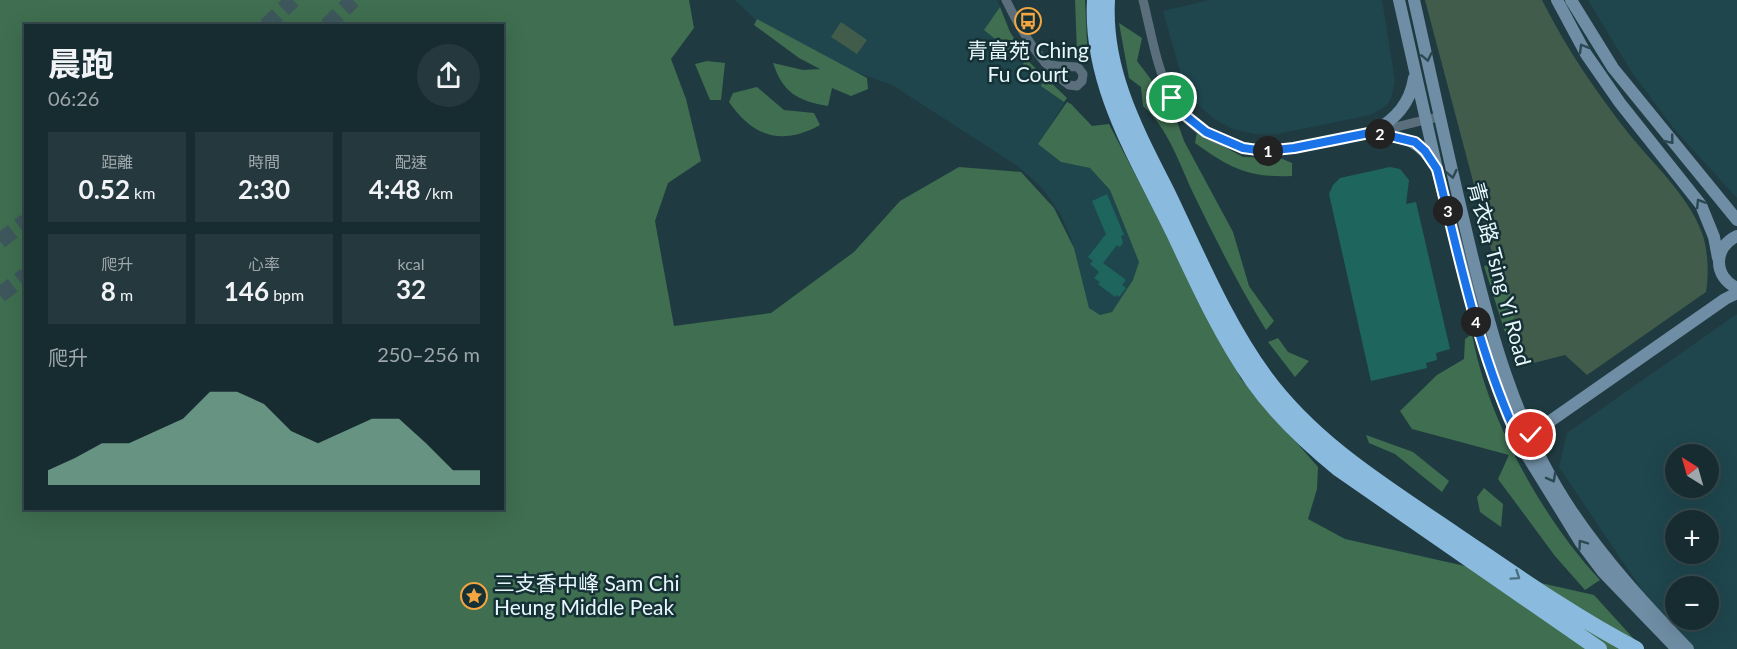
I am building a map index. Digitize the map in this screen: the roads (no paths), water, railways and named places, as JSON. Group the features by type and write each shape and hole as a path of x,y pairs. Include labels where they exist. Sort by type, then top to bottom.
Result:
{"highway":[{"path":"1095,0 1097,49 1110,97 1224,335 1254,382 1285,420 1320,454 1557,604 1636,649"},
{"path":"1107,0 1107,34 1116,78 1131,118 1228,315 1256,364 1295,413 1353,464 1430,525 1599,649"}],"main road":[{"name":"青衣路 Tsing Yi Road","path":"1399,0 1437,169 1478,329 1508,416 1526,438 1570,509 1614,570 1688,649"},
{"name":"青衣路 Tsing Yi Road","path":"1414,0 1487,318 1526,438 1557,508 1581,543 1602,571 1677,649"},
{"path":"1557,0 1586,54 1615,96 1701,205 1714,237 1719,267 1732,285 1725,298"},
{"path":"1571,0 1613,69 1737,220"},
{"path":"1374,132 1404,106 1412,91 1415,69"},
{"path":"1374,132 1415,142 1425,151 1437,169"},
{"path":"1718,258 1727,242 1737,236"},
{"path":"1526,438 1725,298 1737,293"}],"street":[{"path":"1006,0 1026,36 1045,63"},
{"path":"1143,0 1159,68 1172,98 1186,116 1206,132 1227,143 1265,151 1294,148 1440,117"}],"tunnel":[{"path":"268,24 293,0"},
{"path":"329,24 353,0"},
{"path":"0,241 24,223"},
{"path":"0,295 24,277"}],"place":[{"name":"青富苑 Ching Fu Court","path":"1028,21"},
{"name":"三支香中峰 Sam Chi Heung Middle Peak","path":"474,596"}]}
